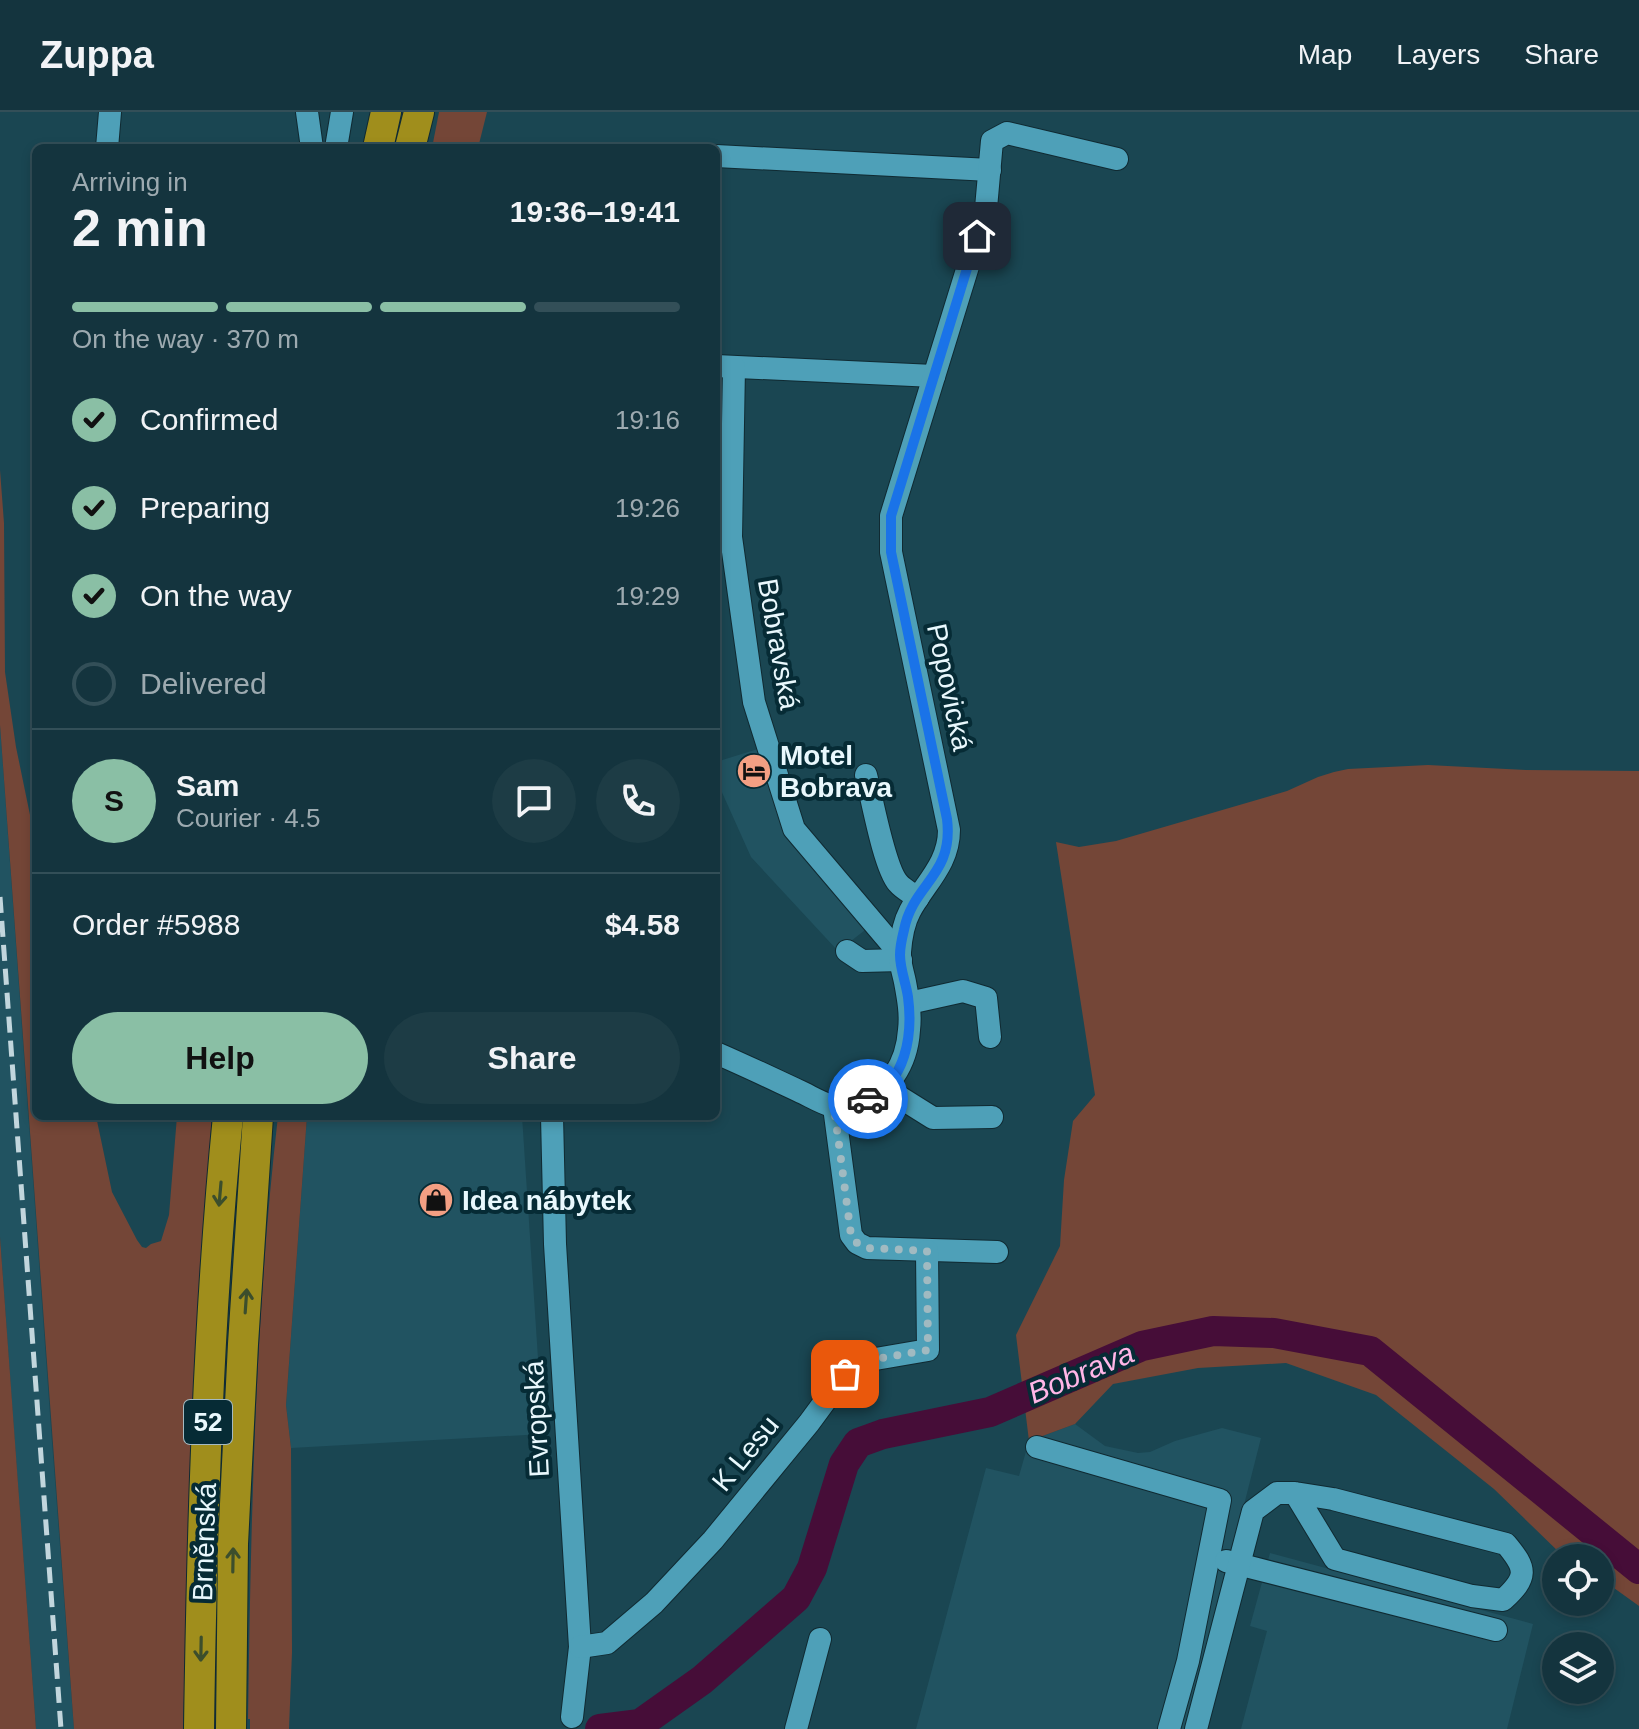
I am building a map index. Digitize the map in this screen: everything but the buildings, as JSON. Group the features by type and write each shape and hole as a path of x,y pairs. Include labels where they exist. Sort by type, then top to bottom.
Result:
{"highway":[{"path":"379,144 386,112"},
{"path":"411,144 419,112"},
{"name":"Brněnská","path":"199,1728 210,1375 228,1120"},
{"name":"Brněnská","path":"231,1726 233,1544 258,1120"}],"street":[{"path":"107,144 110,112"},
{"path":"307,112 311,144"},
{"path":"337,144 342,112"},
{"name":"Popovická","path":"885,1088 899,1068 909,1033 909,1003 900,957 908,915 935,875 949,839 891,552 891,516 986,208 992,141 1007,133 1117,159"},
{"path":"720,156 990,170"},
{"path":"725,367 934,376"},
{"name":"Bobravská","path":"725,367 731,537 754,702 794,829 900,957"},
{"path":"866,775 895,881 918,898"},
{"path":"847,951 862,961 900,957"},
{"path":"909,1003 963,991 986,998 990,1037"},
{"path":"720,1055 834,1107 863,1101 885,1088 933,1118 992,1117"},
{"path":"834,1107 851,1235 857,1243 867,1248 997,1252"},
{"name":"Evropská","path":"552,1120 555,1244 580,1647 572,1717"},
{"name":"K Lesu","path":"580,1647 607,1643 654,1603 713,1540 845,1374 858,1362 928,1350 927,1251"},
{"path":"1037,1447 1220,1500 1188,1661 1169,1729"},
{"path":"1196,1729 1253,1511 1277,1493 1295,1493 1333,1499 1506,1544 1520,1560 1522,1573 1518,1587 1503,1600 1472,1596 1335,1559 1295,1493"},
{"path":"1209,1557 1496,1630"},
{"path":"796,1729 820,1639"}],"shaded area":[{"path":"439,112 487,112 479,144 433,144"},
{"path":"0,470 4,523 5,672 32,825 32,1120 97,1120 112,1192 137,1240 146,1248 161,1241 169,1215 177,1120 212,1120 192,1431 183,1729 74,1729 0,725"},
{"path":"0,725 74,1729 36,1729 15,1445 0,1237"},
{"path":"761,748 768,775 869,927 838,951 751,857 720,788 720,761"},
{"path":"1428,765 1639,771 1639,1606 1614,1588 1614,1544 1551,1544 1494,1489 1376,1395 1286,1363 1198,1368 1113,1384 1075,1424 1029,1441 1016,1335 1060,1246 1064,1180 1073,1121 1095,1095 1056,842 1079,847 1116,841 1287,791 1318,777 1348,769"},
{"path":"278,1120 307,1120 286,1405 291,1448 292,1652 289,1729 250,1729 253,1493 270,1191"},
{"path":"307,1120 522,1120 543,1434 291,1448 286,1405"},
{"path":"0,1237 36,1729 0,1729"},
{"path":"1075,1424 1105,1446 1138,1453 1150,1452 1175,1441 1222,1428 1261,1438 1187,1729 916,1729 986,1468 1019,1476 1029,1441"},
{"path":"1270,1553 1533,1624 1507,1729 1241,1729 1267,1631 1250,1626"}],"waterway":[{"name":"Bobrava","path":"600,1729 640,1724 702,1680 796,1598 812,1568 844,1464 858,1443 883,1434 990,1412 1142,1346 1213,1331 1274,1333 1370,1351 1639,1569"}],"railway":[{"path":"0,897 61,1729"}],"way so far":[{"path":"845,1374 858,1362 928,1350 927,1251 867,1248 857,1243 851,1235 834,1107 868,1099"}],"place":[{"name":"Motel Bobrava","path":"754,771"},
{"name":"Idea nábytek","path":"436,1200"}],"route":[{"path":"868,1099 894,1078 907,1047 910,1011 900,954 905,926 914,904 943,860 949,839 891,552 891,516 977,236"}]}
